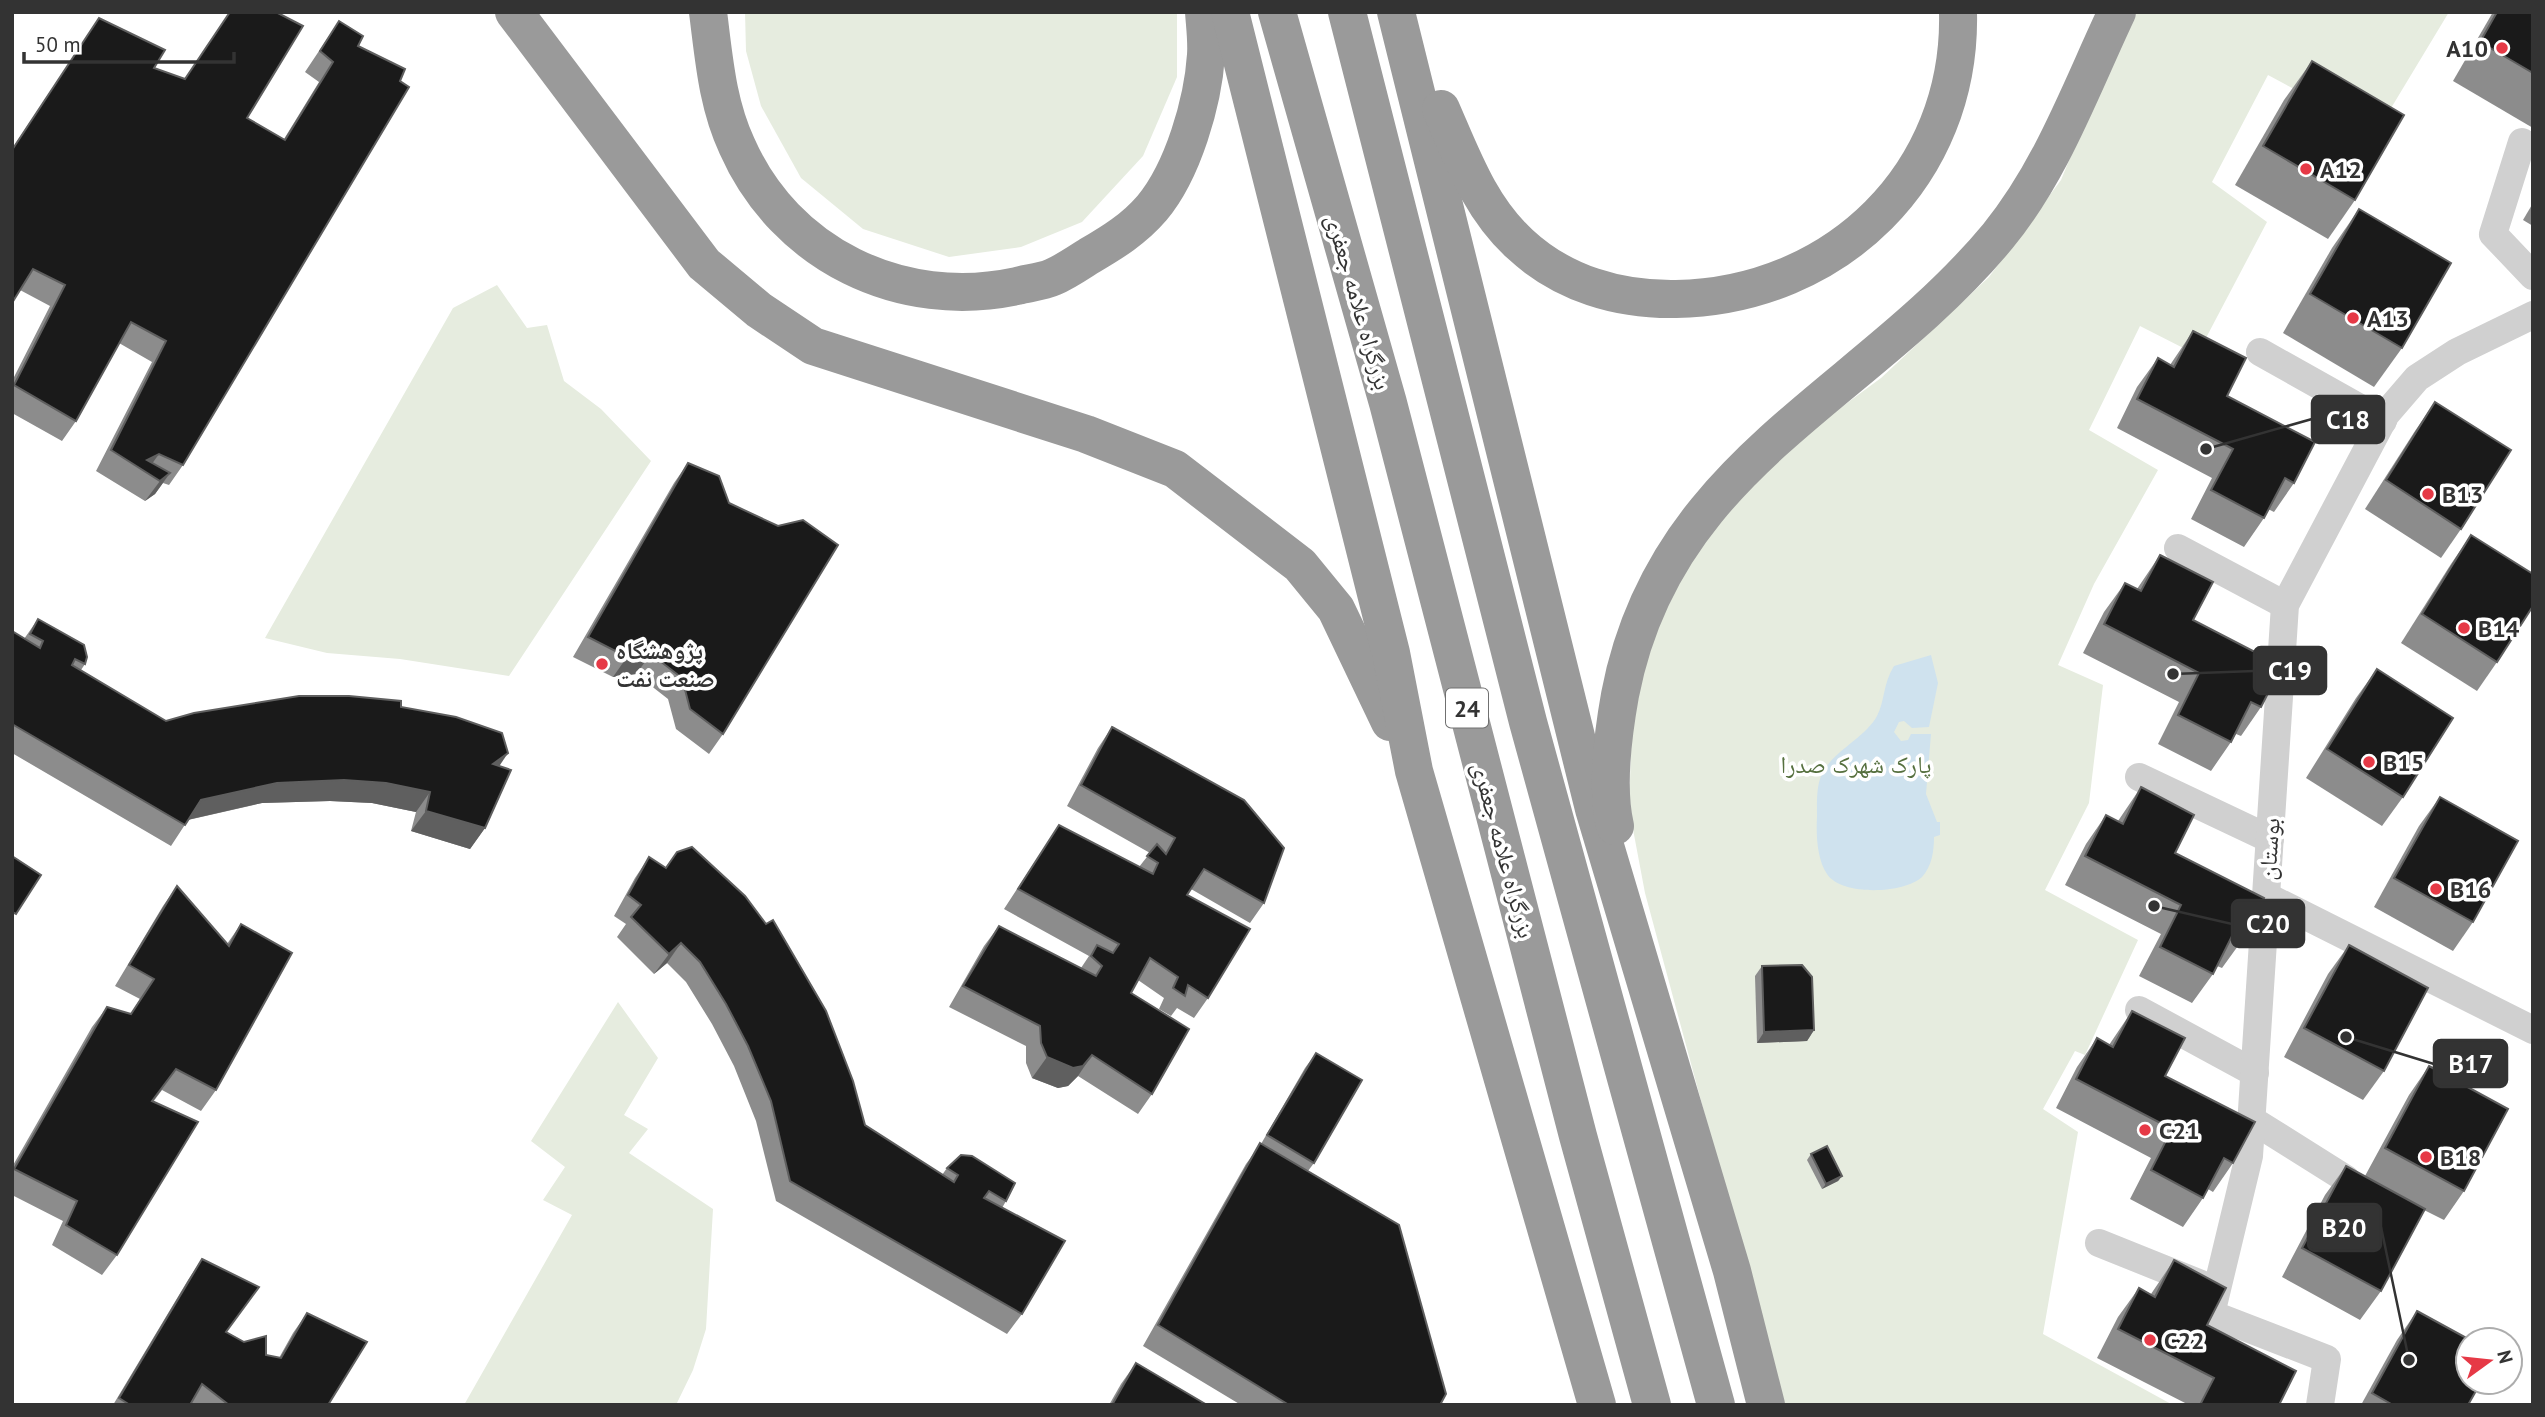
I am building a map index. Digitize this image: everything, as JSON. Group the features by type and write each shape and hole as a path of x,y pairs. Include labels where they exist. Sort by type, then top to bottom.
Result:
{"highway":[{"path":"514,12 704,264 760,310 813,346 1086,434 1175,469 1300,565 1336,609 1414,771"},
{"path":"708,12 716,84 737,146 764,192 794,229 840,262 891,281 954,292 988,292 1052,278 1125,235 1153,206 1177,165 1193,126 1206,54 1204,12"},
{"path":"1230,12 1391,653 1414,771 1597,1405"},
{"name":"بزرگراه علامه جعفری","path":"1277,12 1388,403 1578,1136 1652,1405"},
{"name":"24","path":"1347,12 1528,722 1716,1405"},
{"path":"1396,12 1594,809 1624,901 1731,1270 1766,1405"},
{"path":"1403,12 1476,189 1498,222 1521,246 1550,267 1576,281 1630,298 1663,299 1731,294 1767,284 1813,265 1849,242 1879,215 1905,186 1927,151 1943,114 1954,74 1958,12"},
{"path":"1624,901 1620,846 1612,813 1612,735 1636,631 1654,588 1678,546 1714,499 1760,451 1952,288 1999,234 2034,187 2118,12"}],"street":[{"path":"2522,142 2493,234 2533,276"},
{"name":"بوستان","path":"2319,1405 2327,1359 2211,1314 2249,1156 2285,605 2383,421 2417,378 2458,352 2533,315"},
{"path":"2260,352 2383,421"},
{"path":"2178,548 2285,605"},
{"path":"2139,777 2270,839"},
{"path":"2266,896 2533,1030"},
{"path":"2139,1010 2255,1073"},
{"path":"2252,1120 2346,1179"},
{"path":"2099,1243 2217,1290"}],"green space":[{"path":"745,12 1177,12 1177,77 1143,156 1082,222 1021,247 949,257 863,229 801,178 761,106 746,51"},
{"name":"پارک شهرک صدرا","path":"2135,12 2449,12 2376,133 2268,75 2212,182 2267,222 2197,355 2140,326 2089,430 2158,470 2094,584 2058,665 2103,685 2089,803 2045,890 2138,940 2085,1055 2075,1051 2043,1109 2078,1132 2043,1334 2173,1405 1783,1405 1645,893 1629,808 1633,695 1678,575 1715,516 1797,440 1881,378 1989,277 2061,180 2110,61"},
{"path":"497,285 527,328 547,325 564,381 601,409 651,461 509,676 400,659 327,653 265,638 453,308"},
{"path":"618,1002 658,1058 624,1115 648,1129 629,1153 713,1209 706,1329 693,1370 676,1405 464,1405 572,1215 543,1200 565,1167 531,1141"}],"water":[{"path":"1931,655 1938,683 1929,727 1912,728 1904,721 1899,722 1894,732 1901,741 1908,740 1911,734 1931,734 1926,794 1937,822 1940,822 1940,835 1934,837 1930,863 1922,877 1902,887 1873,890 1845,886 1827,874 1819,854 1817,801 1820,779 1834,758 1872,724 1894,666"}],"building":[{"path":"230,12 276,12 303,26 247,118 285,140 333,62 320,51 339,21 363,36 358,46 405,69 400,81 409,87 183,465 159,454 147,460 170,473 160,481 111,450 166,341 131,322 76,421 14,385 65,285 33,269 12,303 12,150 99,18 165,50 154,68 185,79"},
{"path":"2497,12 2533,12 2533,73 2480,42"},
{"path":"2312,61 2404,115 2355,200 2263,146"},
{"path":"2359,209 2451,263 2402,348 2310,294"},
{"path":"2193,331 2246,358 2227,396 2315,442 2294,483 2285,478 2264,518 2211,490 2233,449 2137,399 2158,358 2174,367"},
{"name":"B13","path":"2435,402 2511,450 2461,529 2386,480"},
{"path":"688,463 719,476 729,503 778,526 803,520 838,545 723,734 690,709 682,678 651,654 627,657 588,637"},
{"name":"B14","path":"2471,535 2533,574 2533,606 2497,662 2422,614"},
{"path":"2160,555 2213,582 2193,620 2282,666 2261,707 2251,702 2231,742 2178,715 2199,673 2104,624 2125,583 2141,591"},
{"path":"38,619 84,645 87,657 85,664 75,659 72,665 166,721 194,713 299,696 349,696 401,701 401,707 456,717 502,733 508,753 493,764 511,770 485,828 426,811 430,792 386,783 344,780 277,783 201,800 185,825 12,724 12,631 40,648 43,641 30,634"},
{"name":"B15","path":"2377,669 2453,718 2403,797 2327,749"},
{"path":"1112,727 1244,800 1284,848 1264,903 1204,869 1187,895 1250,929 1208,998 1188,985 1185,996 1173,988 1178,977 1150,958 1131,993 1189,1029 1152,1094 1092,1055 1083,1066 1073,1068 1047,1057 1041,1043 1040,1026 963,986 999,926 1096,976 1102,966 1091,956 1097,945 1113,953 1119,944 1018,889 1059,825 1153,874 1158,863 1147,856 1157,844 1166,854 1175,838 1081,785"},
{"path":"2141,787 2194,815 2175,853 2264,898 2243,939 2233,934 2213,974 2160,947 2181,905 2085,856 2106,815 2123,824"},
{"path":"2440,797 2518,841 2473,922 2394,878"},
{"path":"692,847 745,896 766,924 773,920 826,1011 853,1081 865,1125 954,1182 958,1175 947,1168 961,1155 972,1156 1015,1183 1006,1201 989,1191 984,1198 1065,1241 1022,1314 790,1181 771,1101 748,1046 726,1004 700,962 681,943 669,954 631,917 641,905 628,895 649,857 666,868 677,852"},
{"path":"12,856 41,875 16,914 12,912"},
{"path":"177,886 229,946 241,924 292,953 216,1090 176,1069 152,1101 198,1122 117,1255 66,1225 77,1201 14,1169 107,1007 131,1014 154,979 129,965"},
{"path":"2349,945 2428,988 2384,1071 2304,1028"},
{"path":"1802,965 1812,977 1814,1030 1764,1032 1762,966"},
{"path":"2132,1011 2185,1038 2165,1076 2255,1122 2233,1163 2224,1158 2203,1198 2151,1170 2172,1129 2076,1079 2097,1038 2113,1047"},
{"path":"1316,1053 1362,1080 1314,1163 1267,1135"},
{"path":"2429,1066 2508,1109 2464,1191 2385,1148"},
{"path":"1260,1143 1399,1225 1446,1394 1440,1405 1289,1405 1158,1325"},
{"path":"1827,1146 1842,1176 1826,1184 1811,1154"},
{"path":"2346,1166 2425,1209 2381,1291 2302,1248"},
{"path":"202,1259 259,1287 226,1332 244,1342 266,1336 266,1355 281,1358 307,1313 367,1342 328,1405 229,1405 202,1384 190,1405 130,1405 119,1398"},
{"path":"2174,1260 2226,1288 2207,1325 2296,1371 2279,1405 2200,1405 2214,1378 2118,1329 2139,1288 2155,1297"},
{"path":"2417,1311 2454,1331 2454,1396 2473,1396 2468,1405 2393,1405 2372,1393"},
{"path":"1136,1363 1207,1405 1112,1405"}],"place":[{"name":"A10","path":"2502,48"},
{"name":"A12","path":"2306,169"},
{"name":"A13","path":"2353,318"},
{"name":"C18","path":"2206,449"},
{"name":"B13","path":"2428,494"},
{"name":"B14","path":"2464,628"},
{"name":"پژوهشگاه صنعت نفت","path":"602,664"},
{"name":"C19","path":"2173,674"},
{"name":"B15","path":"2369,762"},
{"name":"B16","path":"2436,889"},
{"name":"C20","path":"2154,906"},
{"name":"B17","path":"2346,1037"},
{"name":"C21","path":"2145,1130"},
{"name":"B18","path":"2426,1157"},
{"name":"C22","path":"2150,1340"},
{"name":"B20","path":"2409,1360"}]}
